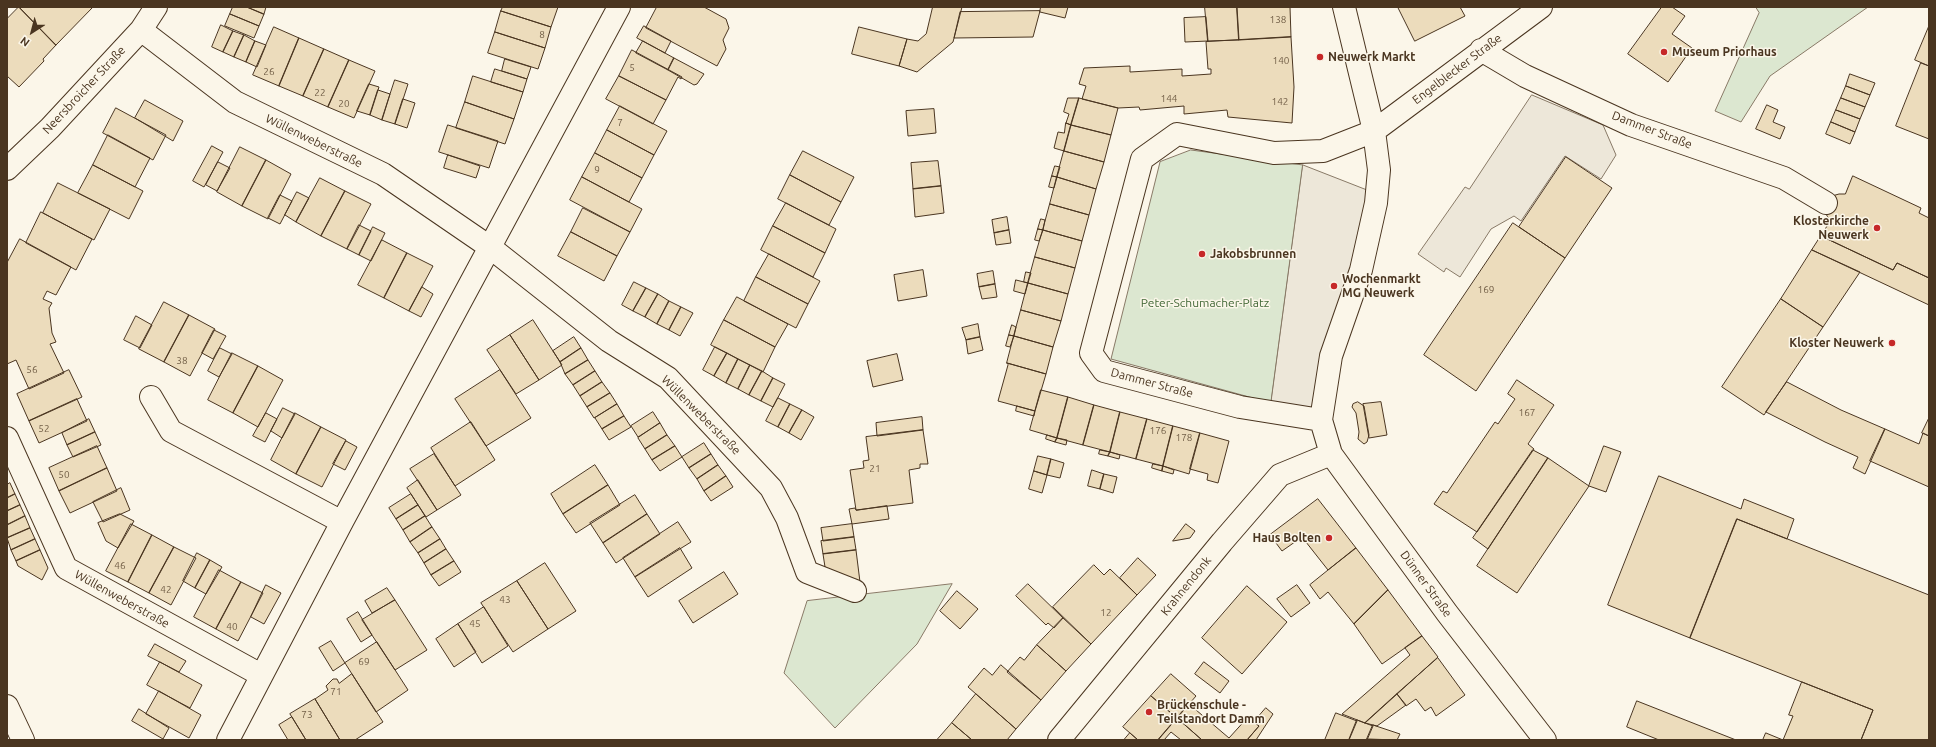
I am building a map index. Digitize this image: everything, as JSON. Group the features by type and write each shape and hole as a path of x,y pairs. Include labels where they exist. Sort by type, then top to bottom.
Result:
{"street":[{"name":"Neersbroicher Straße","path":"7,169 50,128 141,30 156,7"},
{"path":"228,740 342,522 491,248 619,7"},
{"path":"1321,420 1331,356 1360,270 1376,203 1379,170 1374,131 1344,7"},
{"name":"Engelblecker Straße","path":"1374,131 1481,50 1541,7"},
{"name":"Wüllenweberstraße","path":"141,30 235,102 383,174 491,248 609,341 668,378 771,488 787,518 808,572 855,591"},
{"name":"Dammer Straße","path":"1481,50 1525,76 1631,125 1784,178 1826,203"},
{"name":"Dammer Straße","path":"1321,420 1240,407 1104,371 1091,353 1142,158 1177,134 1274,152 1323,151 1374,131"},
{"path":"151,397 171,431 342,522"},
{"name":"Dünner Straße","path":"1321,420 1330,454 1541,738"},
{"name":"Wüllenweberstraße","path":"7,438 66,568 261,675"},
{"name":"Krahnendonk","path":"1059,740 1222,542 1280,475 1330,454"},
{"path":"7,706 23,740"}],"green space":[{"path":"1756,7 1868,7 1770,76 1741,122 1715,111 1759,13"},
{"name":"Peter-Schumacher-Platz","path":"1191,150 1303,165 1271,403 1111,359 1160,162"},
{"path":"952,584 917,644 835,728 784,673 807,601"}],"shaded area":[{"path":"1532,95 1603,125 1616,155 1601,179 1565,156 1521,221 1514,216 1491,229 1460,277 1446,268 1444,272 1418,254 1465,187 1469,189"},
{"name":"Peter-Schumacher-Platz","path":"1303,165 1367,190 1376,203 1321,420 1270,412"}],"building":[{"path":"19,7 56,45 43,59 44,61 19,87 7,76 7,19"},
{"path":"19,7 93,7 56,45"},
{"path":"233,7 247,7 264,14 259,26 230,14"},
{"path":"247,7 266,7 264,14"},
{"path":"503,7 558,7 551,27 501,11"},
{"path":"657,7 704,7 726,19 729,28 723,40 726,49 717,66 646,28"},
{"path":"933,7 962,7 953,42 917,72 899,66 907,39 918,41 926,34"},
{"path":"1041,7 1068,7 1065,18 1040,12"},
{"path":"1205,7 1237,7 1239,40 1208,41"},
{"path":"1237,7 1290,7 1291,37 1239,40"},
{"path":"1398,7 1460,7 1465,16 1415,41"},
{"path":"1662,7 1672,7 1685,16 1672,34 1692,48 1668,82 1628,54"},
{"path":"501,11 551,27 545,48 495,32"},
{"path":"1040,11 1033,37 954,38 960,12"},
{"path":"230,14 259,26 254,38 225,26"},
{"path":"1206,17 1208,41 1185,42 1184,18"},
{"path":"221,25 233,31 223,52 212,47"},
{"path":"644,26 671,41 665,53 637,38"},
{"path":"1929,26 1929,66 1915,60"},
{"path":"274,27 299,38 279,86 253,75"},
{"path":"859,27 907,39 899,66 852,54"},
{"path":"233,31 244,35 234,57 223,52"},
{"path":"495,32 545,48 538,69 488,53"},
{"path":"244,35 255,41 246,62 234,57"},
{"path":"1291,37 1294,87 1292,123 1228,117 1227,110 1184,114 1184,106 1140,110 1139,107 1118,108 1082,99 1086,86 1079,84 1084,68 1130,66 1130,72 1182,69 1182,76 1211,74 1211,69 1208,69 1206,42"},
{"path":"299,38 324,49 303,96 279,86"},
{"path":"255,41 266,45 257,67 246,62"},
{"path":"643,41 674,58 668,70 636,53"},
{"path":"324,49 349,60 328,107 303,96"},
{"path":"632,50 682,77 681,79 678,77 666,100 619,76"},
{"path":"674,58 704,74 697,84 694,85 668,70"},
{"path":"505,59 531,67 527,79 502,71"},
{"path":"349,60 375,71 354,118 328,107"},
{"path":"1921,63 1929,66 1929,139 1896,126"},
{"path":"495,69 527,79 523,92 491,82"},
{"path":"1850,74 1875,83 1870,95 1846,86"},
{"path":"473,76 523,92 514,119 465,102"},
{"path":"619,76 666,100 653,124 606,99"},
{"path":"395,80 408,84 395,124 382,120"},
{"path":"369,84 379,87 370,115 357,111"},
{"path":"1846,86 1870,95 1865,107 1841,98"},
{"path":"378,90 390,94 382,120 370,115"},
{"path":"1068,98 1079,98 1071,125 1066,123 1069,114 1064,112"},
{"path":"1079,98 1118,108 1111,135 1071,125"},
{"path":"1841,98 1865,107 1860,119 1836,110"},
{"path":"403,99 415,103 407,128 395,124"},
{"path":"145,100 183,121 173,141 135,118"},
{"path":"465,102 514,119 505,144 456,128"},
{"path":"1767,105 1778,110 1773,122 1785,127 1780,139 1756,129"},
{"path":"620,106 667,131 654,155 607,130"},
{"path":"116,108 166,135 153,160 103,133"},
{"path":"934,109 936,133 908,136 906,111"},
{"path":"1836,110 1860,119 1855,132 1831,122"},
{"path":"1831,122 1855,132 1850,144 1826,134"},
{"path":"1066,123 1071,125 1064,151 1054,148 1058,132 1064,133"},
{"path":"448,125 498,141 489,168 439,152"},
{"path":"1071,125 1111,135 1104,162 1064,151"},
{"path":"607,130 654,155 642,178 595,153"},
{"path":"108,135 150,158 135,187 93,165"},
{"path":"212,146 223,152 204,187 193,181"},
{"path":"240,147 266,160 242,206 217,192"},
{"path":"803,151 854,177 841,202 790,175"},
{"path":"1064,151 1104,162 1096,189 1057,177"},
{"path":"595,153 642,178 629,202 582,177"},
{"path":"448,155 480,166 476,178 444,168"},
{"path":"1566,157 1612,188 1565,258 1519,227"},
{"path":"266,160 291,174 268,219 242,206"},
{"path":"938,161 941,186 913,189 911,163"},
{"path":"218,162 230,168 217,191 206,185"},
{"path":"93,165 143,191 129,219 78,193"},
{"path":"1055,166 1060,167 1057,177 1052,176"},
{"path":"790,175 841,202 829,225 778,199"},
{"path":"1052,176 1057,177 1054,188 1049,187"},
{"name":"Klosterkirche Neuwerk","path":"1853,176 1921,208 1919,213 1929,218 1929,278 1897,263 1893,270 1821,236 1830,221 1826,214 1832,196 1845,194"},
{"path":"582,177 642,209 630,232 570,200"},
{"path":"1057,177 1096,189 1089,215 1050,204"},
{"path":"320,178 345,191 321,236 296,222"},
{"path":"58,183 110,209 94,240 43,213"},
{"path":"941,186 944,213 915,217 913,189"},
{"path":"345,191 371,204 347,249 321,236"},
{"path":"297,192 309,198 296,222 285,215"},
{"path":"280,195 292,201 280,224 268,218"},
{"path":"786,203 836,229 825,253 773,226"},
{"path":"1050,204 1089,215 1082,241 1043,230"},
{"path":"583,208 630,232 617,256 571,232"},
{"path":"41,212 92,239 76,270 26,243"},
{"path":"1007,217 1009,230 994,233 992,220"},
{"path":"1041,219 1045,220 1043,230 1038,229"},
{"path":"1513,223 1565,258 1476,391 1424,355"},
{"path":"359,225 371,231 359,255 347,249"},
{"path":"773,226 825,253 813,277 761,250"},
{"path":"373,227 385,233 371,261 359,255"},
{"path":"1038,229 1043,230 1039,241 1035,240"},
{"path":"1009,230 1011,243 996,245 994,233"},
{"path":"1043,230 1082,241 1075,268 1035,257"},
{"path":"571,232 617,256 604,281 558,256"},
{"path":"1821,236 1893,270 1897,263 1929,278 1929,305 1812,250"},
{"path":"20,239 71,267 56,295 47,291 43,299 52,303 49,308 52,333 56,342 50,344 64,373 29,389 16,360 7,364 7,263"},
{"path":"382,240 407,253 384,298 358,285"},
{"path":"1812,250 1860,272 1823,327 1781,299"},
{"path":"407,253 433,266 409,311 384,298"},
{"path":"769,254 820,281 808,304 756,277"},
{"path":"1035,257 1075,268 1068,294 1028,283"},
{"path":"923,270 927,296 898,301 894,275"},
{"path":"993,271 995,284 979,287 977,274"},
{"path":"1026,272 1031,273 1028,283 1024,282"},
{"path":"756,277 808,304 796,328 744,301"},
{"path":"1016,280 1028,283 1025,294 1014,291"},
{"path":"634,282 646,288 633,311 622,305"},
{"path":"1028,283 1068,294 1061,321 1021,310"},
{"path":"995,284 997,297 982,299 979,287"},
{"path":"422,287 433,294 421,317 409,311"},
{"path":"646,288 658,294 645,317 633,311"},
{"path":"658,294 669,301 657,324 645,317"},
{"path":"737,297 788,324 775,347 724,320"},
{"name":"Kloster Neuwerk","path":"1781,299 1823,327 1764,415 1722,387"},
{"path":"669,301 681,307 669,330 657,324"},
{"path":"164,302 189,315 164,362 139,349"},
{"path":"681,307 693,313 680,336 669,330"},
{"path":"1021,310 1061,321 1053,347 1014,336"},
{"path":"189,315 215,329 190,376 164,362"},
{"path":"136,316 152,325 140,348 124,340"},
{"path":"533,320 562,365 539,380 510,335"},
{"path":"724,320 775,347 763,372 711,345"},
{"path":"978,324 980,337 966,340 962,328"},
{"path":"1012,325 1016,327 1014,336 1009,335"},
{"path":"214,330 226,336 213,359 202,353"},
{"path":"510,335 539,380 516,394 487,350"},
{"path":"1009,335 1014,336 1010,347 1006,346"},
{"path":"1014,336 1053,347 1046,374 1007,363"},
{"path":"574,337 581,348 560,362 553,351"},
{"path":"980,337 983,350 968,354 966,340"},
{"path":"715,347 727,353 714,376 703,370"},
{"path":"220,348 232,354 219,377 208,371"},
{"path":"581,348 588,360 565,374 560,362"},
{"path":"232,353 258,366 233,413 208,400"},
{"path":"727,353 738,359 726,383 714,376"},
{"path":"897,354 903,380 873,387 867,361"},
{"path":"738,359 750,365 738,389 726,383"},
{"path":"588,360 595,371 573,385 565,374"},
{"path":"1007,363 1046,374 1035,411 998,401 1008,365"},
{"path":"750,365 762,371 749,395 738,389"},
{"path":"258,366 283,380 258,427 233,413"},
{"path":"69,370 82,397 29,421 17,394"},
{"path":"500,370 531,418 486,446 455,399"},
{"path":"595,371 602,382 580,396 573,385"},
{"path":"762,371 773,378 761,401 749,395"},
{"path":"773,378 785,384 773,407 761,401"},
{"path":"1517,380 1554,405 1528,444 1534,449 1477,532 1434,504 1443,491 1447,493 1495,422 1498,424 1515,399 1508,394"},
{"path":"602,382 610,393 587,407 580,396"},
{"path":"1787,382 1841,410 1885,429 1865,474 1853,468 1858,457 1766,412"},
{"path":"1041,390 1068,397 1057,438 1030,430"},
{"path":"610,393 617,404 594,418 587,407"},
{"path":"1068,397 1094,405 1083,445 1057,438"},
{"path":"778,398 790,404 778,427 766,421"},
{"path":"77,399 87,421 39,443 29,421"},
{"path":"1358,402 1364,406 1369,435 1367,442 1364,444 1358,439 1359,432 1356,413 1352,407 1353,404"},
{"path":"1381,402 1387,435 1369,438 1363,404"},
{"path":"617,404 624,416 602,429 595,418"},
{"path":"790,404 802,410 789,433 778,427"},
{"path":"1094,405 1120,412 1110,452 1083,445"},
{"path":"1017,406 1035,411 1034,416 1016,411"},
{"path":"283,408 295,414 282,438 271,431"},
{"path":"802,410 814,417 801,440 789,433"},
{"path":"653,412 660,423 638,437 631,426"},
{"path":"1120,412 1147,419 1136,459 1110,452"},
{"path":"266,413 277,419 265,442 253,436"},
{"path":"295,413 321,427 296,474 271,460"},
{"path":"624,416 631,427 609,440 602,429"},
{"path":"922,417 923,430 877,436 876,423"},
{"path":"1929,418 1929,436 1922,433"},
{"path":"89,419 95,432 67,445 62,433"},
{"path":"1147,419 1173,426 1163,466 1136,459"},
{"path":"471,422 495,460 455,486 431,448"},
{"path":"660,423 667,435 645,449 638,438"},
{"path":"1173,426 1200,433 1189,474 1163,466"},
{"path":"321,427 346,440 322,487 296,474"},
{"path":"1885,429 1919,444 1923,433 1929,436 1929,487 1870,461"},
{"path":"923,430 928,464 920,464 920,468 909,470 913,503 856,510 850,470 864,468 863,461 869,460 866,437"},
{"path":"95,432 101,445 73,457 67,445"},
{"path":"1200,433 1229,441 1218,483 1207,480 1208,474 1190,469"},
{"path":"667,435 675,446 652,460 645,449"},
{"path":"1047,435 1057,438 1055,442 1046,439"},
{"path":"1057,438 1067,440 1066,445 1055,442"},
{"path":"346,441 357,447 345,470 333,464"},
{"path":"704,443 711,454 689,468 682,457"},
{"path":"97,446 107,468 59,491 49,468"},
{"path":"675,446 682,457 660,471 652,460"},
{"path":"1604,446 1621,452 1606,492 1589,486"},
{"path":"1100,450 1110,452 1108,456 1099,454"},
{"path":"1533,450 1548,458 1488,549 1473,538"},
{"path":"1110,452 1120,455 1119,459 1108,456"},
{"path":"434,454 461,495 437,510 410,469"},
{"path":"711,454 718,465 697,479 689,468"},
{"path":"1038,456 1051,459 1047,475 1034,471"},
{"path":"1548,458 1589,486 1517,593 1477,566"},
{"path":"1051,459 1064,463 1060,478 1047,475"},
{"path":"1153,464 1163,466 1162,471 1152,468"},
{"path":"595,465 608,485 563,514 551,494"},
{"path":"718,465 726,476 704,491 697,479"},
{"path":"1163,466 1174,470 1173,474 1162,471"},
{"path":"107,468 117,491 70,513 59,491"},
{"path":"1092,470 1104,474 1100,489 1088,486"},
{"path":"1034,471 1047,475 1042,493 1029,489"},
{"path":"1104,474 1117,477 1113,493 1100,489"},
{"path":"726,476 733,487 711,501 704,491"},
{"path":"1659,476 1741,509 1744,499 1794,519 1787,539 1737,519 1690,638 1608,605"},
{"path":"418,480 437,510 426,517 407,488"},
{"path":"10,483 15,494 7,498 7,485"},
{"path":"608,485 620,505 576,533 563,514"},
{"path":"121,488 130,510 103,522 93,502"},
{"path":"15,494 20,505 7,511 7,498"},
{"path":"411,494 418,505 396,519 389,508"},
{"path":"635,495 647,514 603,543 590,523"},
{"path":"1318,499 1356,548 1328,570 1302,537 1282,551 1270,535"},
{"path":"20,505 25,516 7,525 7,511"},
{"path":"418,505 425,516 403,530 396,519"},
{"path":"887,506 889,519 852,524 849,509 855,508 856,510"},
{"path":"120,514 134,521 118,548 106,541 98,523"},
{"path":"647,514 660,534 616,563 603,543"},
{"path":"25,516 30,528 7,538 7,525"},
{"path":"425,516 432,527 410,542 403,530"},
{"path":"1737,519 1929,595 1929,740 1861,740 1873,710 1690,638"},
{"path":"678,522 691,542 635,577 623,558"},
{"path":"131,524 152,535 128,582 106,571"},
{"path":"852,524 854,537 823,541 821,528"},
{"path":"1186,524 1195,531 1190,538 1173,541"},
{"path":"432,527 440,539 418,553 410,542"},
{"path":"30,528 35,539 11,550 7,538"},
{"path":"152,535 174,547 149,593 128,582"},
{"path":"854,537 856,550 823,554 821,541"},
{"path":"35,539 40,550 16,561 11,550"},
{"path":"440,539 446,549 424,563 418,553"},
{"path":"174,547 196,558 171,605 149,593"},
{"path":"680,548 692,568 648,597 635,577"},
{"path":"1356,548 1388,590 1354,624 1328,592 1320,599 1310,585"},
{"path":"446,549 454,561 431,575 424,563"},
{"path":"40,550 48,568 42,580 18,566 16,561"},
{"path":"856,550 860,582 847,583 825,567 823,554"},
{"path":"197,553 210,560 195,588 183,581"},
{"path":"1138,558 1156,575 1137,595 1120,578"},
{"path":"210,560 222,567 206,594 195,588"},
{"path":"454,561 461,572 439,586 431,575"},
{"path":"545,563 576,611 548,629 517,581"},
{"path":"1094,565 1104,575 1110,569 1137,595 1091,644 1053,607"},
{"path":"219,570 241,582 216,629 194,617"},
{"path":"724,572 738,594 693,623 679,601"},
{"path":"517,581 548,629 513,652 481,603"},
{"path":"241,582 263,593 238,641 216,629"},
{"path":"1028,584 1063,618 1054,628 1048,623 1046,625 1016,596"},
{"path":"266,585 281,593 264,624 251,617"},
{"path":"1297,585 1310,603 1291,617 1277,599"},
{"path":"1247,586 1287,622 1242,674 1202,638"},
{"path":"387,588 395,600 372,613 365,601"},
{"path":"1388,590 1422,636 1382,664 1354,624"},
{"path":"957,591 978,609 960,629 940,611"},
{"path":"395,600 427,650 395,670 362,620"},
{"path":"484,607 508,646 482,663 458,624"},
{"path":"358,612 372,635 361,642 347,619"},
{"path":"1063,618 1091,644 1066,671 1037,645"},
{"path":"458,624 476,652 454,667 436,639"},
{"path":"1422,636 1438,657 1365,723 1342,714 1410,655 1405,648"},
{"path":"331,641 345,663 333,671 319,648"},
{"path":"377,642 408,690 376,712 345,663"},
{"path":"155,644 186,661 179,672 148,656"},
{"path":"1037,645 1066,671 1041,700 1007,672 1020,657 1024,660"},
{"path":"1438,658 1465,695 1436,716 1431,707 1425,711 1416,699 1406,706 1397,694"},
{"path":"160,662 202,685 190,708 147,685"},
{"path":"1204,662 1229,681 1220,693 1195,674"},
{"path":"1001,665 1041,700 1016,729 968,687 984,668 992,675"},
{"path":"352,674 383,722 355,740 340,740 315,699 328,690 326,686 333,679 337,679 339,683"},
{"path":"1171,674 1196,696 1177,718 1151,696"},
{"path":"1802,682 1873,710 1861,740 1783,740 1793,716 1789,715"},
{"path":"159,691 201,715 189,738 146,714"},
{"path":"976,694 1016,729 1007,740 972,740 952,723"},
{"path":"1397,694 1406,705 1377,726 1365,723"},
{"path":"1151,696 1177,718 1158,740 1138,740 1123,727"},
{"path":"315,699 340,740 306,740 290,714"},
{"path":"1637,701 1736,740 1659,740 1627,727"},
{"path":"1189,704 1229,738 1248,717 1259,726 1247,740 1202,740 1177,718"},
{"path":"1266,708 1273,714 1256,740 1247,740 1259,726 1254,722"},
{"path":"139,709 169,728 163,739 132,721"},
{"path":"1336,713 1357,721 1349,740 1325,740"},
{"path":"292,717 306,740 288,740 279,725"},
{"path":"1177,718 1202,740 1181,740 1171,732 1164,740 1158,740"},
{"path":"1357,720 1373,726 1367,740 1349,740"},
{"path":"952,723 972,740 937,740"},
{"path":"1373,725 1400,734 1397,740 1367,739"},
{"path":"1130,733 1138,740 1124,740"},
{"path":"1766,733 1783,740 1763,740"}],"place":[{"name":"Museum Priorhaus","path":"1664,52"},
{"name":"Neuwerk Markt","path":"1320,57"},
{"name":"Klosterkirche Neuwerk","path":"1877,228"},
{"name":"Jakobsbrunnen","path":"1202,254"},
{"name":"Wochenmarkt MG Neuwerk","path":"1334,286"},
{"name":"Kloster Neuwerk","path":"1892,343"},
{"name":"Haus Bolten","path":"1329,538"},
{"name":"Brückenschule - Teilstandort Damm","path":"1149,712"}]}
